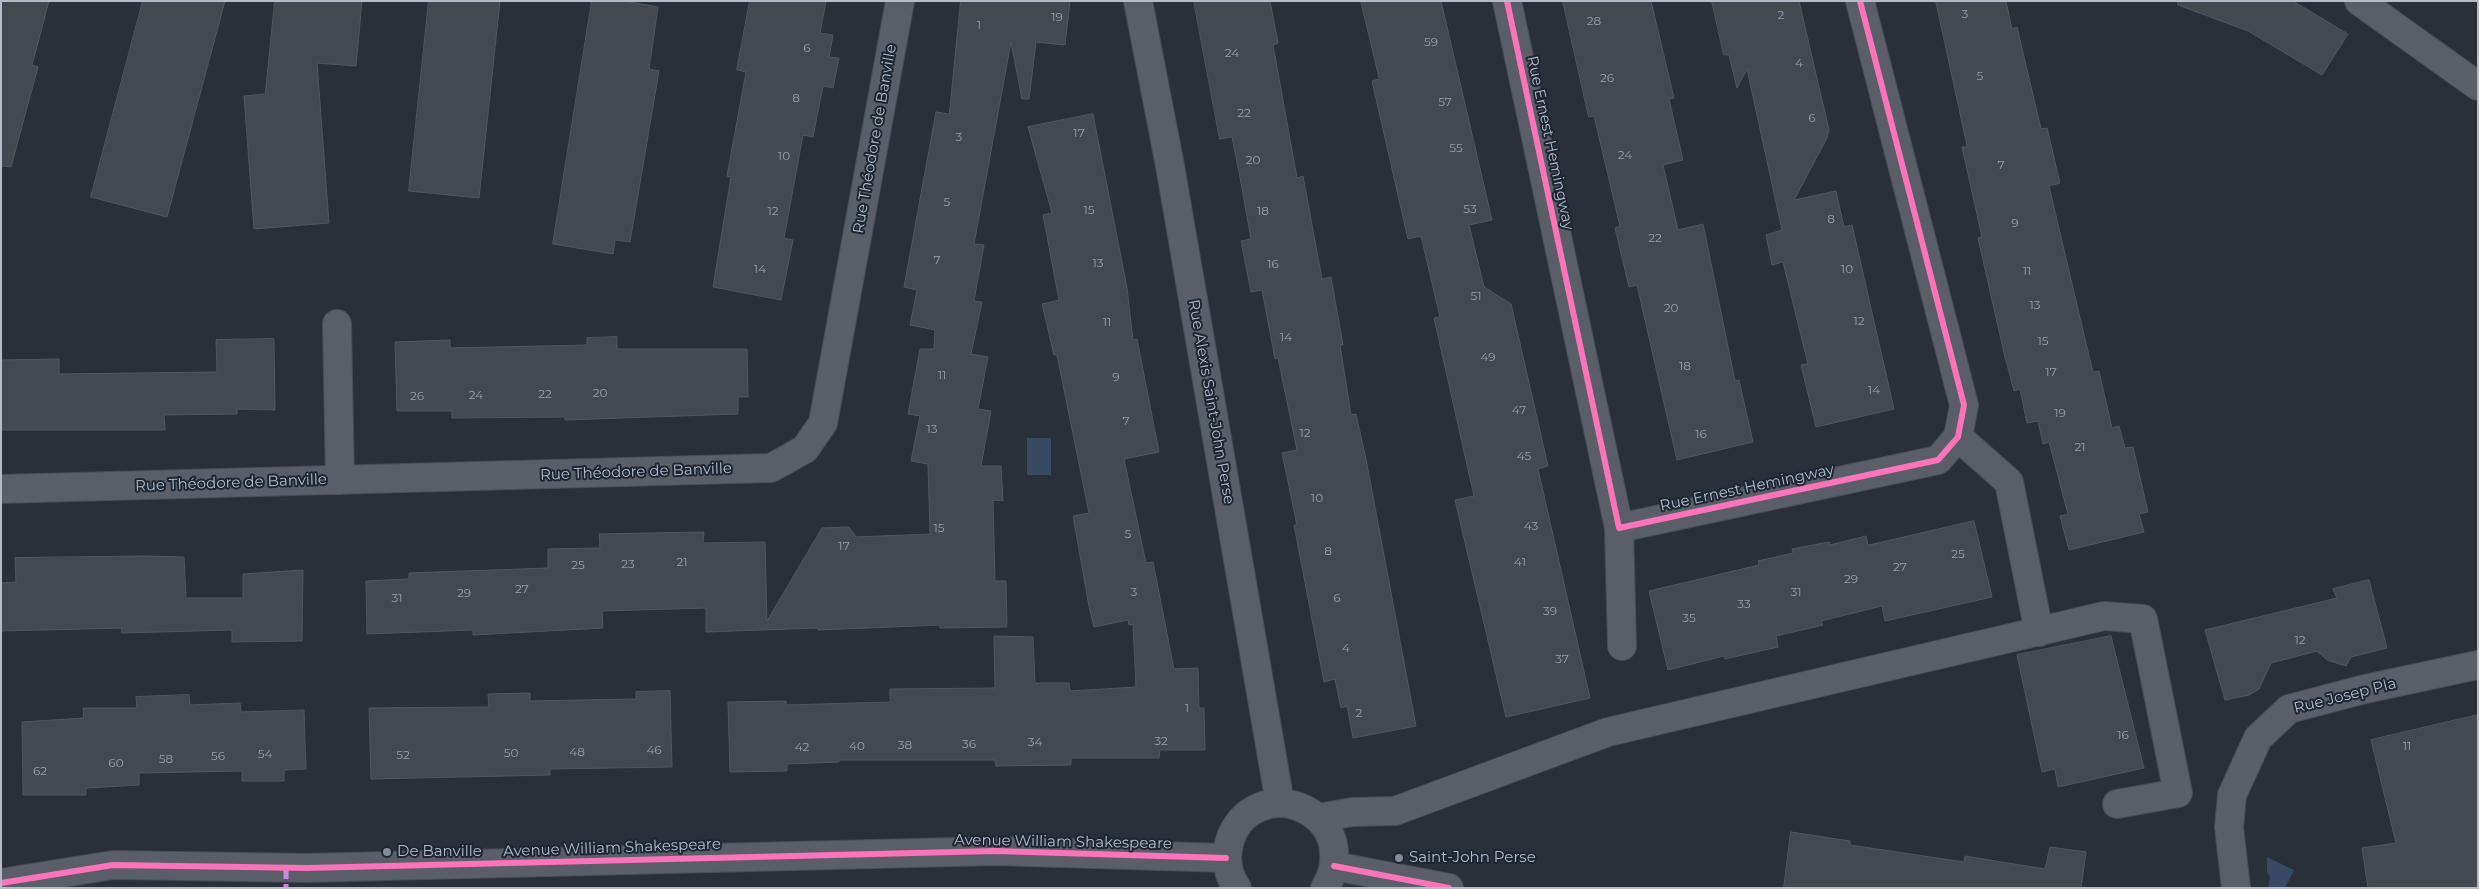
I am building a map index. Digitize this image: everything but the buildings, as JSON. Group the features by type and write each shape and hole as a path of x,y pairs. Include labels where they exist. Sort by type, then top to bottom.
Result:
{"street":[{"name":"Rue Théodore de Banville","path":"1,489 771,468 805,450 824,423 900,1"},
{"name":"Rue Alexis Saint-John Perse","path":"1138,1 1170,166 1280,803"},
{"name":"Rue Ernest Hemingway","path":"1508,1 1619,528 1622,646"},
{"path":"1860,1 1964,405 1958,437 2009,482 2039,632"},
{"path":"2359,1 2478,86"},
{"path":"2450,66 2478,74"},
{"path":"337,324 340,480"},
{"name":"Rue Ernest Hemingway","path":"1619,528 1938,460 1958,437"},
{"path":"1319,818 1352,812 1395,811 1608,732 2104,616 2143,619 2178,793 2117,804"},
{"name":"Rue Josep Pla","path":"2236,888 2229,827 2232,795 2258,738 2289,709 2478,665"},
{"path":"1236,888 1231,879 1226,858 1230,837 1242,819 1259,807 1280,803 1301,807 1319,818 1331,836 1335,857 1330,877 1449,888"},
{"name":"Avenue William Shakespeare","path":"1,883 113,865 308,868 995,851 1226,858"}],"water":[{"path":"1027,438 1051,438 1051,475 1027,475"},
{"path":"2267,857 2294,870 2285,888 2268,888 2270,877 2267,872"}],"marked path":[{"path":"286,869 286,888"}],"cycle path":[{"path":"1507,1 1619,528 1938,460 1958,437 1964,405 1860,1"},
{"path":"1,883 113,865 307,868 995,851 1226,858"},
{"path":"1334,866 1449,888"}],"place":[{"name":"De Banville","path":"387,852"},
{"name":"Saint-John Perse","path":"1399,858"}]}
